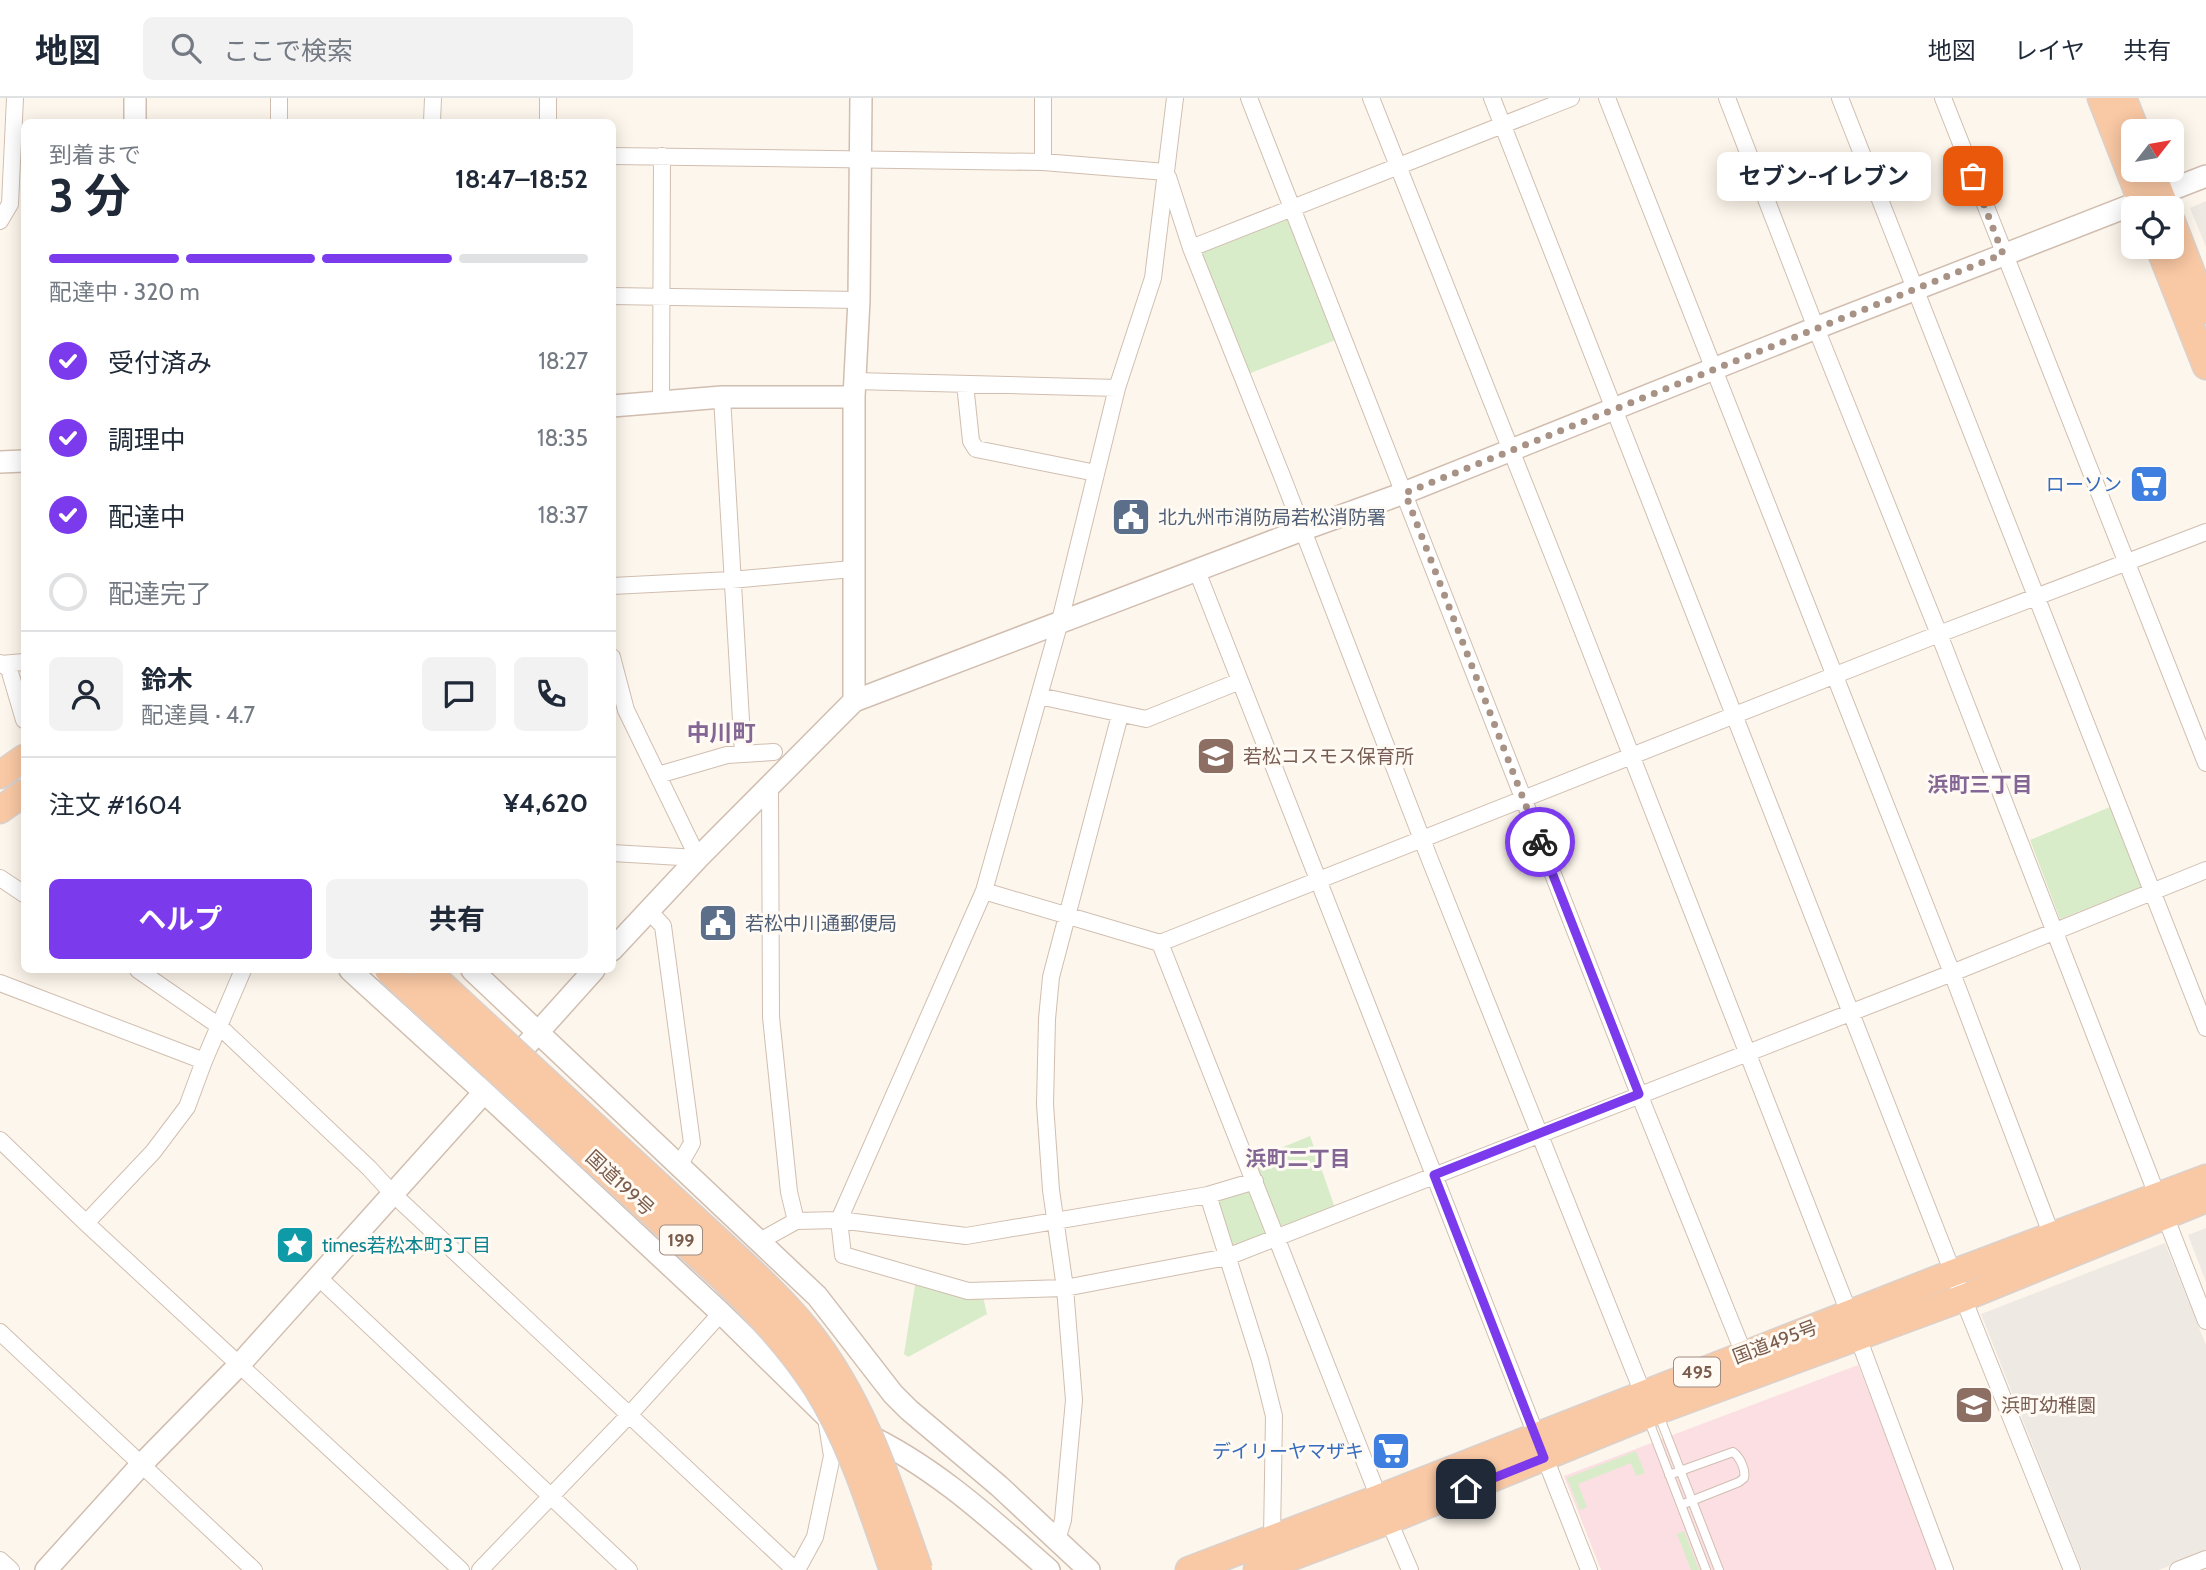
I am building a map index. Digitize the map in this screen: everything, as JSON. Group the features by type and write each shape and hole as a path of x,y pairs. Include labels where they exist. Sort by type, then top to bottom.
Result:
{"highway":[{"path":"2101,98 2153,196"},
{"path":"2123,98 2131,119"},
{"path":"2184,253 2206,310"},
{"path":"2164,259 2206,366"},
{"path":"0,773 21,760"},
{"name":"国道199号","path":"391,973 723,1279 759,1313 790,1349 817,1388 839,1428 858,1471 893,1570"},
{"name":"国道199号","path":"429,973 738,1259 809,1333 837,1373 861,1416 881,1462 919,1570"},
{"name":"国道495号","path":"1649,1408 1744,1354 1963,1298 2160,1206 2206,1178"},
{"name":"国道495号","path":"1257,1570 1279,1556 1384,1509 1540,1447 1649,1408 1853,1325 1953,1273 2052,1236 2160,1206 2206,1199"},
{"name":"国道495号","path":"1205,1567 1279,1556"}],"street":[{"path":"0,221 11,203 15,98"},
{"path":"135,98 135,119"},
{"path":"279,98 279,119"},
{"path":"432,119 433,98"},
{"path":"548,98 548,119"},
{"path":"853,701 854,389 859,300 861,98"},
{"path":"1042,162 1043,98"},
{"path":"1175,98 1153,278 1117,388 1059,625 984,891 839,1220 843,1255 968,1291 1065,1288 1227,1257 1952,973 2206,870"},
{"path":"1249,98 1523,800 1744,1354"},
{"path":"1371,98 1747,1052 1945,1570"},
{"path":"1492,98 1612,409 2072,1570"},
{"path":"1191,248 1571,98"},
{"path":"1607,98 1952,973 2052,1236"},
{"path":"1727,98 2206,1321"},
{"path":"1840,98 2206,1028"},
{"path":"1943,98 2206,763"},
{"path":"616,156 1042,162 1166,172"},
{"path":"661,401 662,156"},
{"path":"1166,172 1191,248 1422,839 1649,1408"},
{"path":"2153,196 2206,176"},
{"path":"616,946 698,858 853,701 1405,493 2121,208"},
{"path":"616,296 859,300"},
{"path":"616,406 965,384 1117,388"},
{"path":"965,384 971,441 976,449 1096,473"},
{"path":"722,397 743,754"},
{"path":"0,462 21,461"},
{"path":"984,891 1160,943 1939,634 2206,532"},
{"path":"616,586 731,580 852,569"},
{"path":"1197,571 1589,1570"},
{"path":"1,664 21,662"},
{"path":"1,664 9,669 21,710"},
{"path":"1039,696 1146,719 1240,681"},
{"path":"616,684 620,711 658,775 698,858"},
{"path":"1057,1540 1063,1520 1074,1400 1045,1104 1047,1019 1051,977 1120,715"},
{"path":"0,773 21,749"},
{"path":"658,775 709,759 774,752"},
{"path":"770,787 771,1017 789,1192 796,1220"},
{"path":"616,853 698,858"},
{"path":"0,878 21,892"},
{"path":"649,911 663,926 692,1143 679,1166"},
{"path":"1160,943 1410,1570"},
{"path":"142,973 219,1026 392,1193 796,1570 815,1537 832,1456 826,1416"},
{"path":"86,1223 172,1129 187,1107 242,973"},
{"path":"353,973 721,1313 826,1416 885,1443 963,1495 1046,1568"},
{"path":"475,973 817,1296 893,1394 999,1486 1088,1570"},
{"path":"46,1570 140,1466 240,1364 591,973"},
{"path":"0,983 204,1062"},
{"path":"0,1140 461,1570"},
{"path":"758,1242 796,1220 839,1220 966,1236 1208,1195 1255,1181"},
{"path":"1208,1195 1260,1360 1274,1416 1279,1556"},
{"path":"318,1277 629,1570"},
{"path":"480,1570 630,1414 721,1313"},
{"path":"0,1332 254,1570"},
{"path":"2178,1570 2206,1559"},
{"path":"0,1560 11,1570"}],"lane":[{"path":"1649,1408 1681,1470 1719,1570"},
{"path":"1649,1408 1669,1475 1706,1570"},
{"path":"1669,1475 1727,1452 1738,1455 1745,1473 1744,1478 1681,1505"}],"shaded area":[{"path":"2206,201 2206,247 2190,208"},
{"path":"2206,1228 2206,1282 2188,1235"},
{"path":"2165,1243 2206,1345 2206,1552 2159,1570 2082,1570 1981,1314"},
{"path":"1858,1365 1939,1570 1601,1570 1564,1476"}],"green space":[{"path":"1290,216 1338,339 1248,374 1201,252"},
{"path":"2110,807 2142,887 2060,919 2030,840"},
{"path":"1310,1136 1335,1208 1282,1229 1254,1159"},
{"path":"1251,1191 1268,1235 1231,1248 1217,1199"},
{"path":"915,1285 983,1297 987,1314 908,1357 904,1354"},
{"path":"1636,1451 1645,1473 1636,1476 1631,1463 1578,1484 1587,1507 1580,1510 1567,1478"},
{"path":"1684,1531 1699,1570 1691,1570 1677,1534"}],"way so far":[{"path":"1540,842 1405,493 2003,254 1973,176"}],"place":[{"name":"セブン-イレブン","path":"1973,176"},
{"name":"ローソン","path":"2149,484"},
{"name":"北九州市消防局若松消防署","path":"1131,517"},
{"name":"若松コスモス保育所","path":"1216,756"},
{"name":"若松中川通郵便局","path":"718,923"},
{"name":"times若松本町3丁目","path":"295,1245"},
{"name":"浜町幼稚園","path":"1974,1405"},
{"name":"デイリーヤマザキ","path":"1391,1451"}],"district":[{"name":"中川町","path":"721,733"},
{"name":"浜町三丁目","path":"1980,784"},
{"name":"浜町二丁目","path":"1298,1158"}],"route":[{"path":"1466,1489 1544,1458 1434,1175 1639,1094 1540,842"}]}
